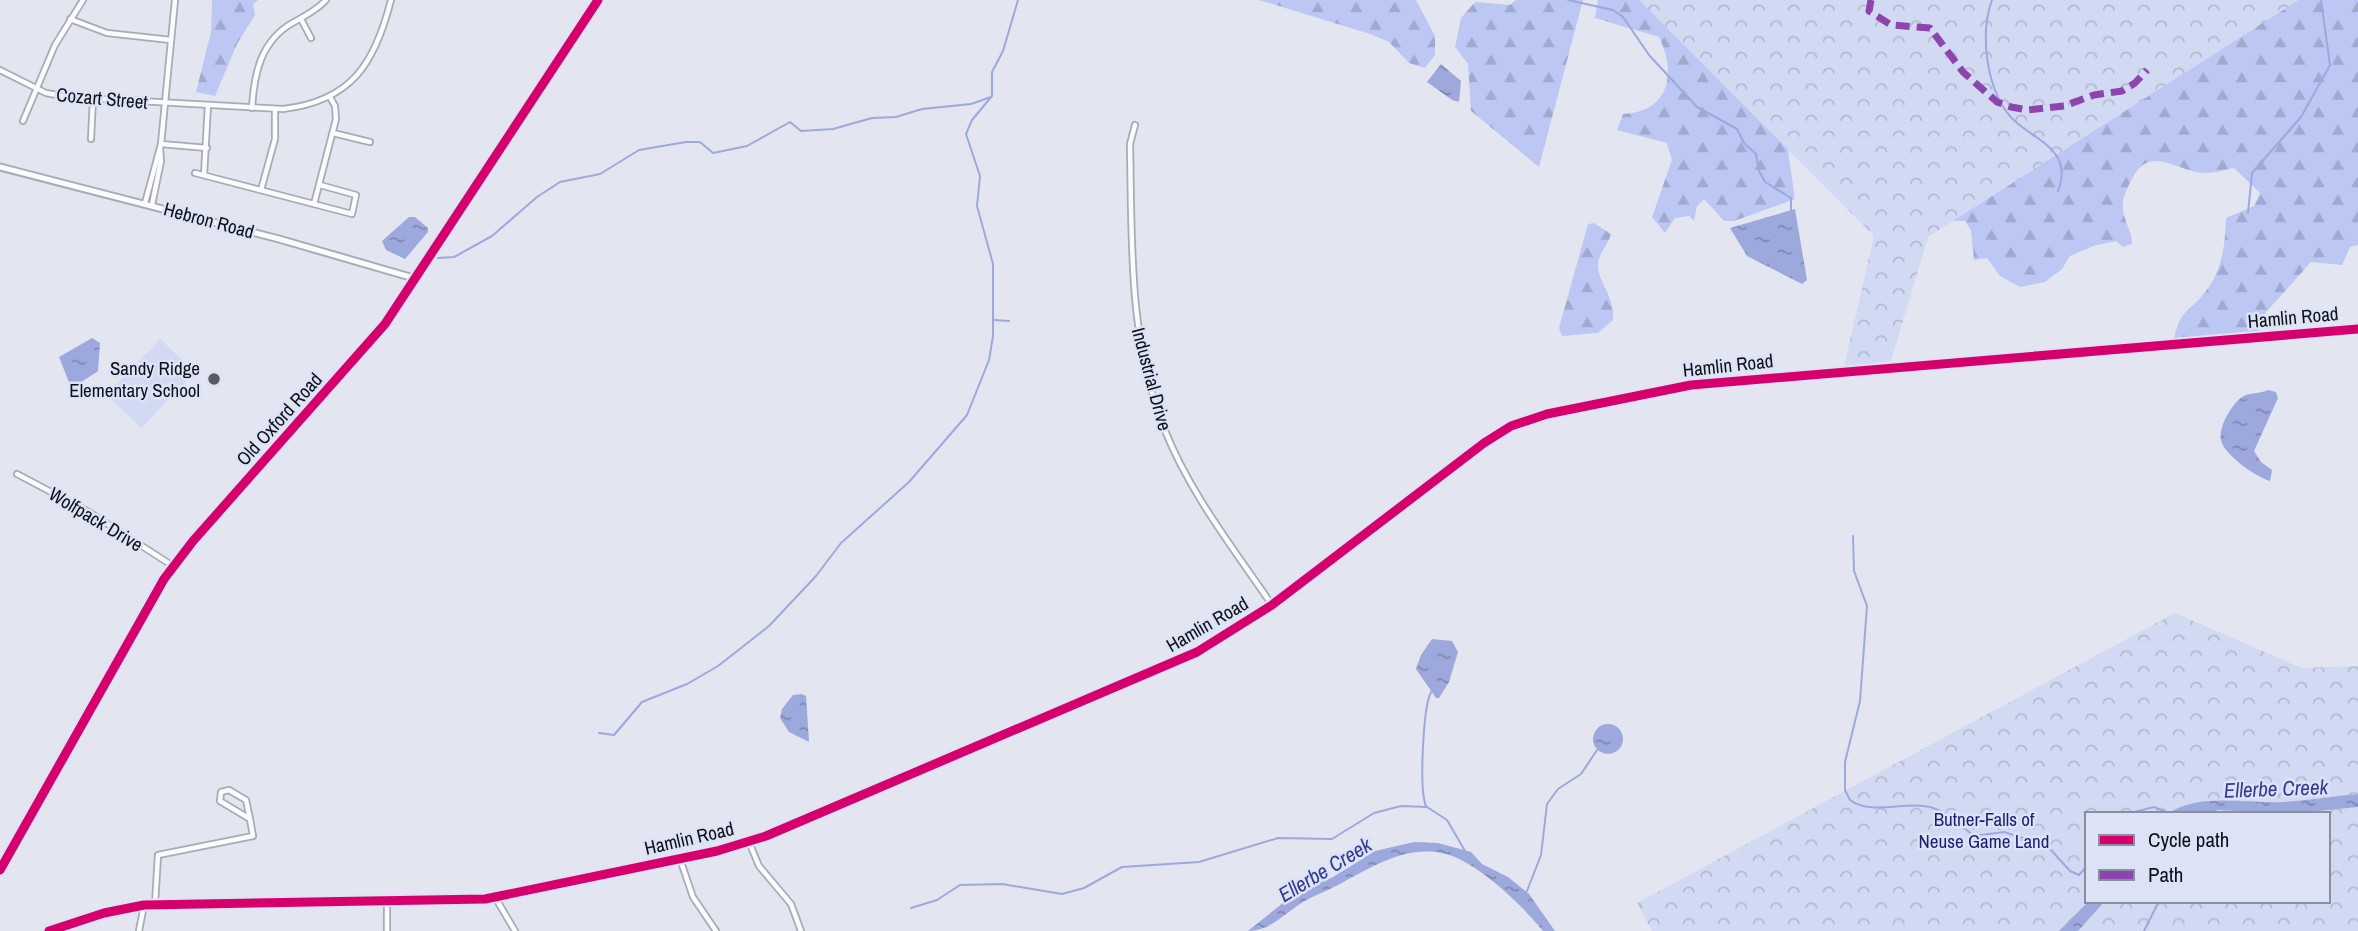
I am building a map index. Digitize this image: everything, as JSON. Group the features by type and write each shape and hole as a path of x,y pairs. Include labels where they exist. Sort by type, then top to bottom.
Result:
{"street":[{"path":"23,121 55,44 83,0"},
{"path":"148,204 161,161 175,0"},
{"path":"252,107 255,76 261,58 277,35 326,0"},
{"name":"Cozart Street","path":"0,70 55,94 93,99 275,109 299,107 330,97 351,82 375,52 391,0"},
{"name":"Old Oxford Road","path":"0,870 140,618 173,566 369,344 417,279 598,0"},
{"path":"70,19 107,33 172,40"},
{"path":"301,19 311,37"},
{"path":"314,204 337,111 330,97"},
{"path":"91,139 93,99"},
{"path":"204,175 208,105"},
{"path":"261,190 275,139 275,109"},
{"name":"Industrial Drive","path":"1135,125 1130,144 1135,309 1142,352 1158,412 1198,495 1272,605"},
{"path":"333,133 370,142"},
{"path":"161,147 207,148"},
{"name":"Hebron Road","path":"0,167 148,204 404,273 417,279"},
{"path":"195,173 352,214 356,195 320,185"},
{"name":"Hamlin Road","path":"49,931 104,913 144,905 387,902 495,897 749,842 1167,667 1230,633 1272,605 1476,449 1511,426 1547,414 1691,385 2358,330"},
{"name":"Wolfpack Drive","path":"17,474 89,512 173,566"},
{"path":"155,905 153,885 158,855 253,836 250,819 246,800 229,790 221,792 220,802 250,819"},
{"path":"749,842 759,866 791,904 802,931"},
{"path":"680,859 693,897 716,931"},
{"path":"495,897 515,931"},
{"path":"387,902 387,931"},
{"path":"139,931 144,905"}],"green space":[{"path":"212,0 258,0 253,4 255,15 237,44 215,96 196,92 211,32"},
{"path":"1259,0 1416,0 1435,36 1435,55 1425,68 1409,63 1389,42 1370,34"},
{"path":"1516,0 1583,0 1539,167 1471,111 1468,64 1455,47 1461,18 1475,2 1510,5"},
{"path":"1598,0 2358,0 2358,245 2350,247 2342,265 2311,262 2259,320 2259,334 2174,339 2182,316 2212,283 2220,265 2226,218 2254,206 2260,193 2234,168 2207,173 2157,161 2140,167 2127,189 2123,208 2132,244 2123,247 2116,241 2093,246 2070,256 2062,269 2045,282 2020,287 2000,276 1987,258 1974,260 1971,230 1965,221 1951,221 1874,235 1814,161 1788,151 1795,199 1734,221 1724,221 1704,199 1697,206 1694,221 1689,216 1675,218 1665,233 1652,217 1672,160 1667,143 1617,130 1623,114 1638,112 1659,99 1668,77 1665,51 1659,37 1595,18"},
{"path":"1639,0 2299,0 1928,237 1891,361 1844,367 1874,236"},
{"path":"1594,223 1611,234 1598,266 1612,304 1613,320 1598,333 1562,336 1559,328 1588,224"},
{"path":"160,339 195,372 141,428 107,395"},
{"name":"Butner-Falls of Neuse Game Land","path":"2175,613 2301,668 2358,666 2358,931 1652,931 1637,903"}],"water":[{"path":"1441,64 1461,81 1459,102 1427,82"},
{"path":"1795,209 1807,280 1802,284 1747,256 1730,228"},
{"path":"409,217 415,217 428,228 428,232 405,259 386,250 382,241"},
{"path":"92,338 100,343 98,371 77,385 70,385 59,357"},
{"path":"2268,390 2276,392 2278,398 2254,451 2261,462 2272,470 2270,481 2234,459 2221,440 2227,416 2238,400 2245,395"},
{"path":"1432,639 1452,641 1458,652 1449,682 1439,698 1436,698 1416,669 1421,655"},
{"path":"793,695 806,696 809,742 789,732 780,718 782,709"},
{"path":"1608,724 1619,728 1623,739 1619,750 1608,754 1597,750 1593,739 1597,728"},
{"path":"2358,794 2358,807 2307,812 2171,812 2180,807 2208,801 2302,801"},
{"path":"1414,842 1438,843 1471,852 1482,864 1508,877 1529,894 1555,931 1543,931 1511,897 1469,864 1442,853 1427,852 1384,861 1307,900 1270,925 1248,931 1294,894 1333,877 1375,851"},
{"path":"2087,903 2103,903 2078,931 2059,931"}],"waterway":[{"path":"599,733 614,735 642,702 687,684 718,666 769,626 816,576 841,543 909,482 967,415 989,360 993,336 993,264 977,206 980,176 966,134 972,120 992,96 992,72 1003,51 1018,0"},
{"path":"1568,0 1613,10 1623,17 1649,55 1697,107 1737,129 1744,143 1756,154 1759,171 1765,182 1791,198 1791,212"},
{"path":"1992,0 1988,13 1986,42 1994,86 1999,99 2014,121 2054,152 2062,175 2058,191"},
{"path":"2248,213 2252,173 2301,117 2330,65 2321,0"},
{"path":"438,258 454,257 492,236 537,197 560,182 600,174 639,150 700,142 713,153 747,146 790,122 801,131 833,129 872,118 896,117 922,109 971,104 991,97"},
{"path":"993,320 1009,321"},
{"path":"1853,536 1854,571 1867,606 1860,701 1845,762 1845,790 1850,800 1868,807 1933,808 1949,816 1974,836 2004,832 2041,844 2052,851 2070,871 2079,875 2085,868"},
{"path":"1426,806 1423,749 1431,692"},
{"path":"1527,891 1541,855 1547,804 1558,789 1581,774 1597,750"},
{"name":"Ellerbe Creek","path":"911,908 937,900 960,885 1002,884 1062,894 1084,888 1122,867 1199,862 1278,838 1332,839 1374,813 1401,806 1427,807 1447,820 1465,851"},
{"path":"2134,812 2154,807 2166,812"},
{"path":"2144,931 2158,903"}],"marked path":[{"path":"1871,0 1869,11 1891,25 1930,28 1963,72 1997,102 2011,107 2028,110 2064,106 2094,95 2122,91 2135,83 2147,70"}],"cycle path":[{"path":"0,870 164,579 193,541 385,324 598,0"},
{"path":"49,931 104,913 144,905 485,899 717,851 766,836 1197,652 1272,605 1484,443 1511,426 1547,414 1691,385 2358,329"}],"place":[{"name":"Sandy Ridge Elementary School","path":"214,379"}]}
